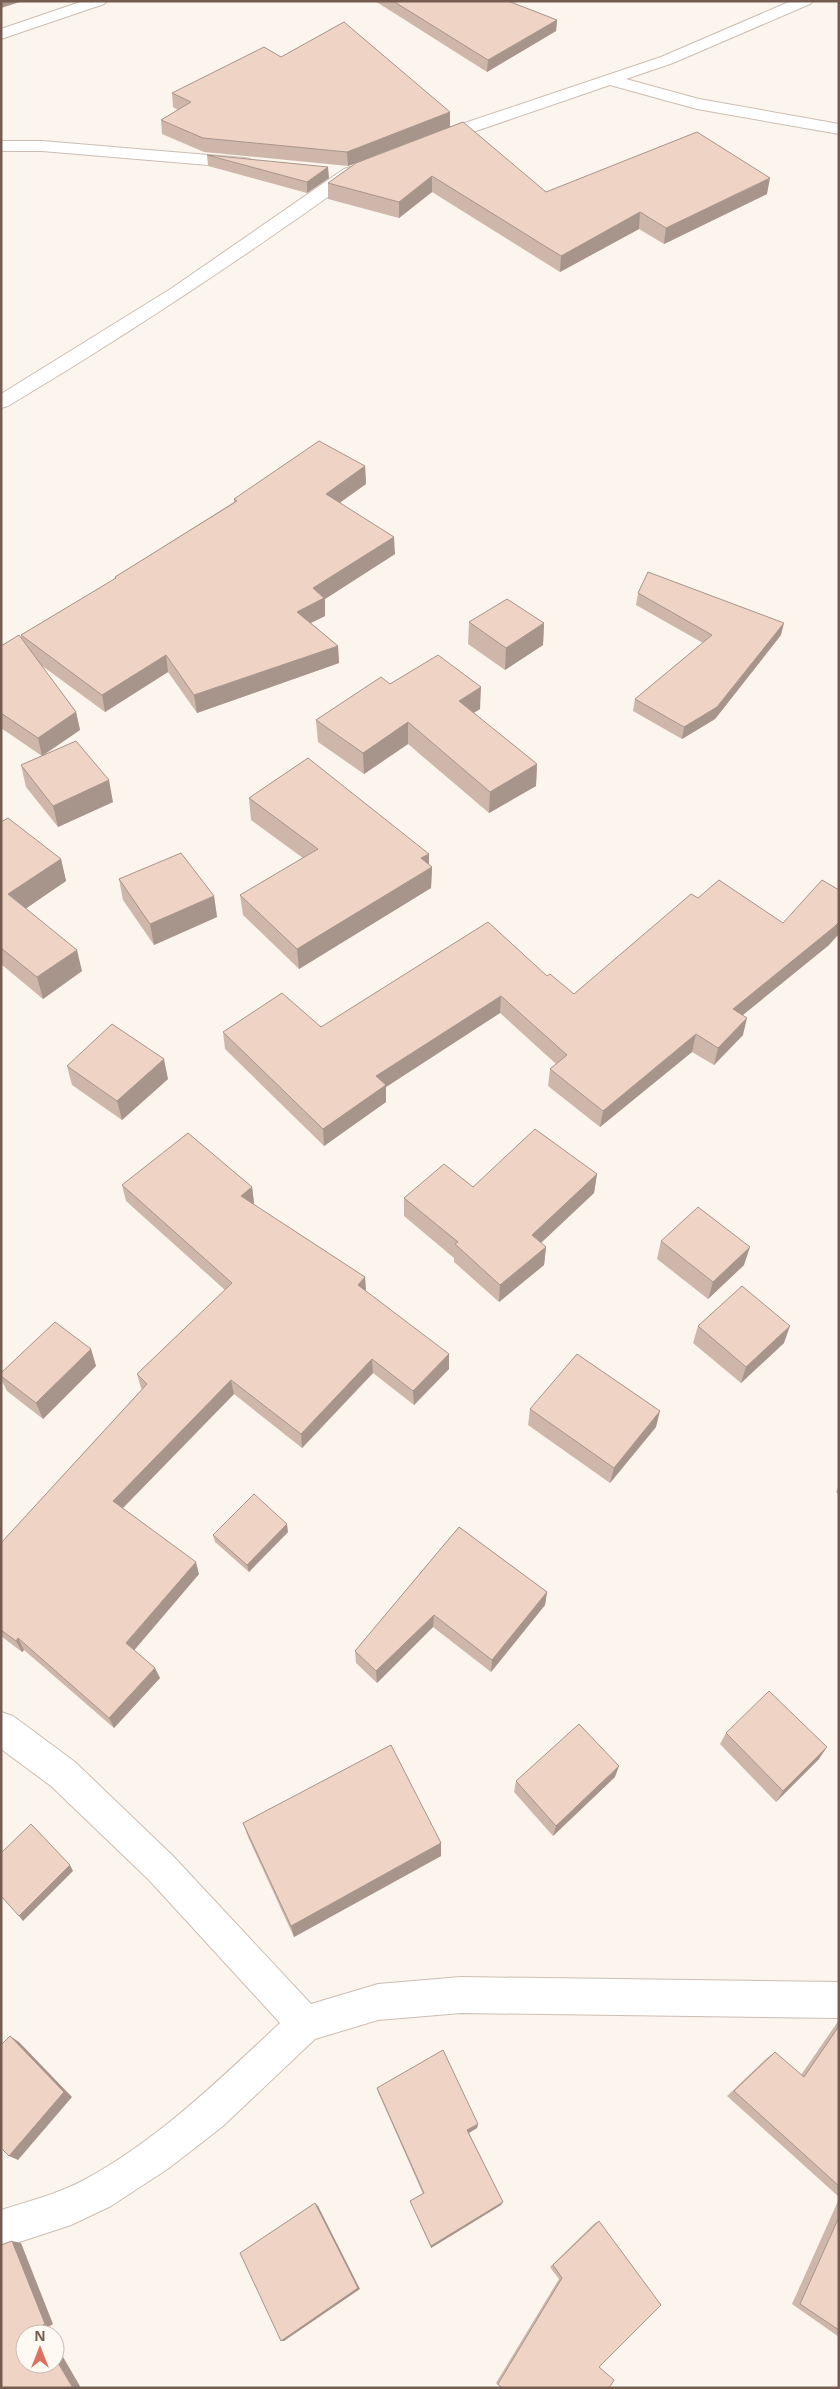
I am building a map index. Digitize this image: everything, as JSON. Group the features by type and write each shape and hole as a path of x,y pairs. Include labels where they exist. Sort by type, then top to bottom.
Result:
{"street":[{"path":"1,34 99,1"},
{"path":"417,146 666,60 804,1"},
{"path":"607,79 697,104 839,129"},
{"path":"1,146 42,146 261,164"},
{"path":"1,402 113,334 276,226 350,173 375,163"},
{"path":"320,170 350,173"},
{"path":"1,1728 63,1774 161,1868 305,2024"},
{"path":"1,2229 71,2206 98,2193 156,2155 210,2112 305,2024 378,2002 461,1995 839,2000"}],"building":[{"path":"393,1 508,1 557,20 488,60"},
{"path":"344,22 450,112 347,152 203,138 161,120 191,102 172,93 264,47 281,57"},
{"path":"463,122 546,192 697,132 770,178 666,228 640,212 561,256 432,176 399,202 328,183 356,163"},
{"path":"207,155 328,167 307,182"},
{"path":"319,441 365,466 326,494 394,537 313,588 324,598 297,612 338,646 194,695 166,655 102,695 21,635 116,578 237,501 234,499"},
{"path":"648,572 784,623 717,707 684,727 635,699 712,635 638,593"},
{"path":"507,599 544,623 506,648 469,622"},
{"path":"19,635 76,712 38,738 1,713 1,646"},
{"path":"438,655 481,687 459,701 537,764 490,792 408,722 363,753 316,720 381,677 390,684"},
{"path":"76,741 109,780 53,806 21,765"},
{"path":"308,758 429,854 421,858 432,867 297,949 240,895 318,849 249,798"},
{"path":"8,818 61,859 8,894 77,950 37,977 1,948 1,822"},
{"path":"181,853 214,896 150,924 119,879"},
{"path":"719,880 783,923 822,880 839,890 839,922 733,1009 747,1018 718,1048 696,1034 603,1111 550,1069 567,1055 501,996 376,1076 386,1085 323,1129 223,1032 282,993 321,1027 488,922 547,976 550,974 574,994 691,894 698,898"},
{"path":"112,1024 164,1059 117,1101 67,1066"},
{"path":"535,1129 597,1174 532,1235 546,1247 500,1285 455,1244 458,1242 404,1198 444,1164 473,1187"},
{"path":"188,1133 252,1187 241,1196 365,1277 358,1285 449,1354 413,1391 372,1359 301,1434 231,1380 113,1501 196,1562 126,1643 155,1668 109,1718 18,1638 16,1641 1,1630 1,1543 147,1384 137,1374 232,1283 122,1185"},
{"path":"698,1207 750,1247 713,1282 661,1241"},
{"path":"742,1286 790,1326 746,1367 698,1326"},
{"path":"55,1322 91,1349 36,1403 1,1376 1,1373"},
{"path":"577,1354 660,1411 614,1468 530,1409"},
{"path":"254,1494 287,1524 247,1565 213,1535"},
{"path":"459,1527 547,1592 492,1660 434,1615 376,1671 355,1651"},
{"path":"769,1691 827,1747 783,1791 726,1733"},
{"path":"579,1724 619,1766 556,1826 516,1781"},
{"path":"391,1745 441,1843 291,1926 243,1823"},
{"path":"31,1824 70,1865 19,1916 1,1896 1,1853"},
{"path":"839,2026 839,2186 734,2091 775,2052 804,2077"},
{"path":"10,2036 64,2092 9,2156 1,2148 1,2045"},
{"path":"443,2050 478,2124 467,2130 503,2202 431,2246 410,2201 424,2193 377,2088"},
{"path":"315,2203 358,2288 281,2341 240,2253"},
{"path":"839,2217 839,2330 800,2304"},
{"path":"599,2221 661,2305 599,2367 614,2380 609,2388 502,2388 498,2384 562,2278 553,2265"},
{"path":"12,2241 45,2324 15,2324 15,2374 65,2374 73,2388 1,2388 1,2245"}]}
